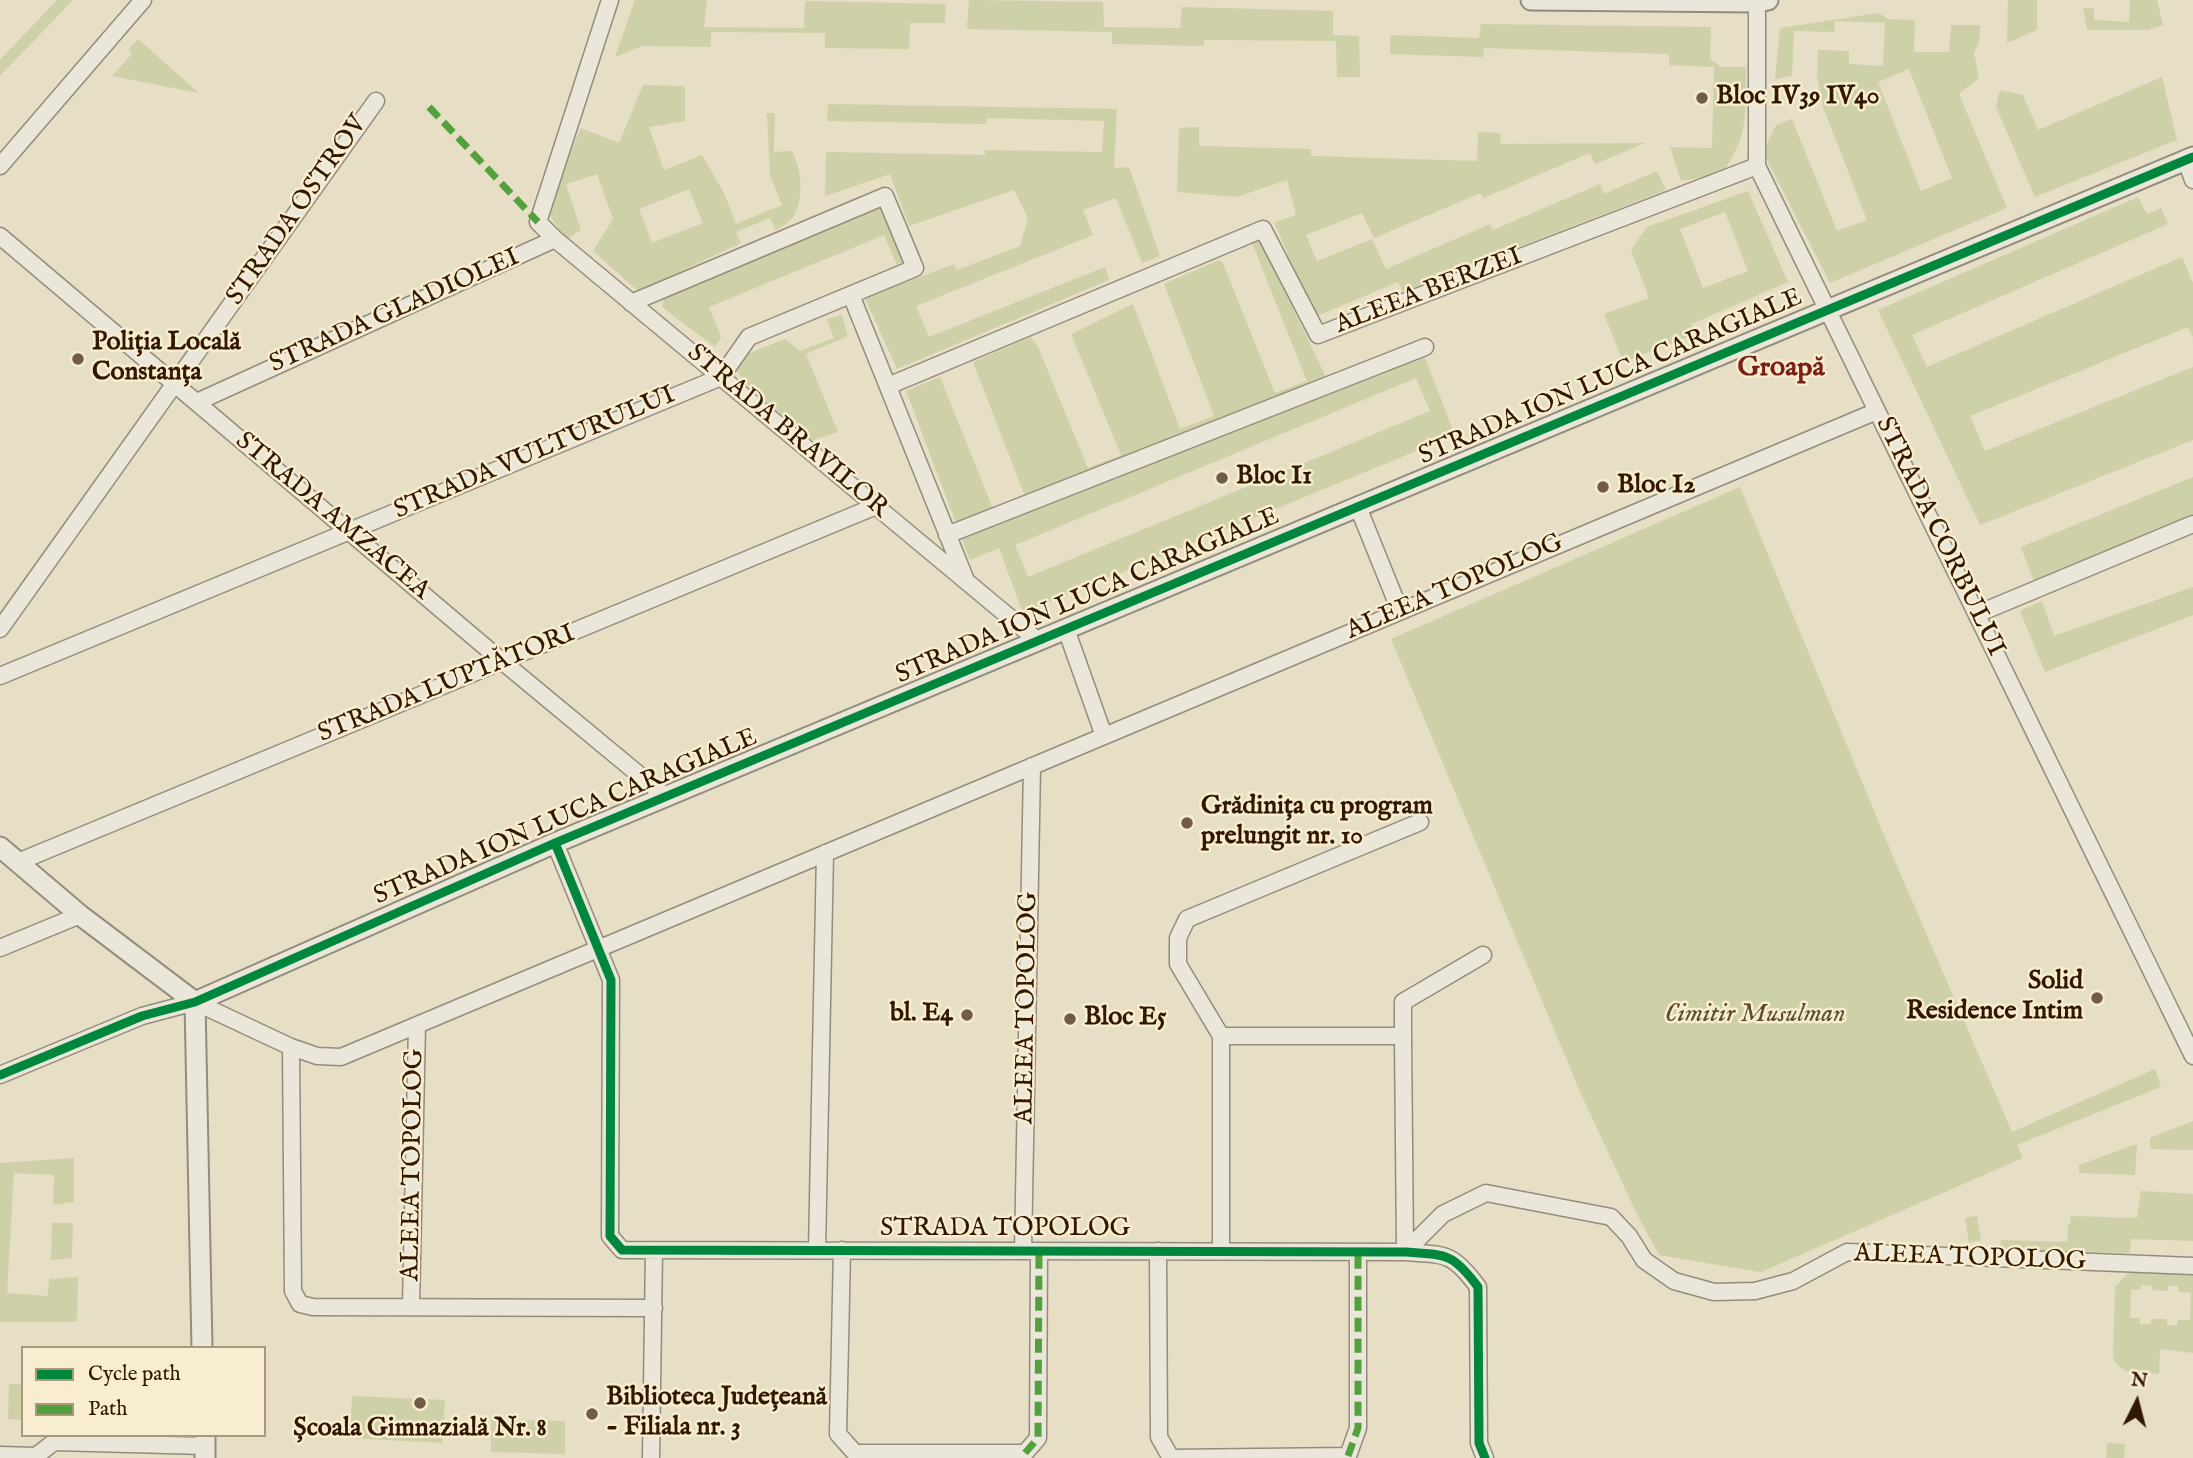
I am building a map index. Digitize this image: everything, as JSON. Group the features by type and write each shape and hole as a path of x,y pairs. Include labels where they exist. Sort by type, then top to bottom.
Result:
{"street":[{"path":"0,166 143,0"},
{"name":"STRADA BRAVILOR","path":"610,0 538,222 631,303 1038,641"},
{"path":"1531,0 1761,1"},
{"name":"STRADA CORBULUI","path":"1761,1 1757,166 2193,1056"},
{"name":"STRADA OSTROV","path":"0,629 376,102"},
{"path":"2189,158 2193,180"},
{"name":"STRADA ION LUCA CARAGIALE","path":"0,1075 142,1016 195,1002 555,843 2189,158"},
{"name":"ALEEA BERZEI","path":"888,387 1263,229 1318,335 1757,166"},
{"path":"631,303 884,196 915,268 749,337 721,377"},
{"name":"STRADA AMZACEA","path":"0,236 666,797"},
{"name":"STRADA GLADIOLEI","path":"197,402 555,239"},
{"path":"851,295 965,580"},
{"name":"ALEEA BERZEI","path":"947,535 1425,347"},
{"name":"STRADA VULTURULUI","path":"0,676 721,377"},
{"name":"ALEEA TOPOLOG","path":"195,1002 317,1056 341,1057 1877,411"},
{"name":"STRADA LUPTĂTORI","path":"18,862 876,506"},
{"path":"1358,507 1400,611"},
{"path":"1976,614 2193,524"},
{"path":"1066,629 1104,736"},
{"name":"ALEEA TOPOLOG","path":"1024,1453 1038,1438 1031,1251 1032,766"},
{"path":"1221,1251 1222,1036 1178,964 1178,938 1188,919 1420,822"},
{"path":"555,843 597,949"},
{"path":"0,847 80,915 195,1002 202,1346"},
{"path":"817,1250 825,853"},
{"path":"0,948 80,915"},
{"name":"STRADA TOPOLOG","path":"597,949 611,980 610,1236 622,1250 1405,1252"},
{"path":"1483,955 1403,1002 1403,1036 1405,1252 1446,1255 1464,1268 1478,1287 1479,1443 1485,1458"},
{"name":"ALEEA TOPOLOG","path":"411,1306 416,1025"},
{"path":"1222,1036 1403,1036"},
{"name":"ALEEA TOPOLOG","path":"291,1046 293,1291 300,1304 313,1307 654,1308"},
{"name":"ALEEA TOPOLOG","path":"1405,1252 1443,1214 1486,1193 1611,1217 1629,1236 1644,1260 1674,1281 1714,1292 1755,1291 1793,1281 1847,1252 2193,1266"},
{"path":"651,1458 654,1250"},
{"name":"STRADA TOPOLOG","path":"842,1250 838,1434 855,1453 1024,1453"},
{"name":"STRADA TOPOLOG","path":"1158,1251 1159,1437 1171,1458 1348,1457"},
{"path":"1348,1457 1358,1428 1357,1252"},
{"path":"0,1455 36,1456 54,1442 205,1446"}],"green space":[{"path":"57,0 73,0 0,76 0,60"},
{"path":"635,0 707,0 704,27 804,28 805,1 946,4 945,23 910,23 909,49 825,48 825,33 711,32 711,47 642,46 615,57"},
{"path":"969,0 1103,2 1104,27 1180,28 1182,7 1333,11 1333,35 1359,36 1360,77 1337,77 1336,41 1204,40 1204,46 1112,44 1112,32 967,29"},
{"path":"2008,0 2037,0 2037,30 2007,43"},
{"path":"2130,0 2157,0 2163,25 2147,30 2087,30 2083,8 2094,8 2094,20 2129,22"},
{"path":"1879,13 1888,19 1915,20 1914,52 1949,52 1951,25 1980,25 1979,43 1974,53 1979,78 1959,94 2007,208 1830,283 1763,152 1776,125 1792,119 1837,231 1867,220 1823,107 1817,77 1818,50 1849,51 1849,64 1883,66 1885,23 1835,21 1834,32 1794,31 1792,76 1775,79 1780,28","holes":["1909,69 1952,178 1921,191 1878,82"]},
{"path":"1481,24 1711,27 1710,59 1721,67 1746,67 1744,123 1737,147 1721,174 1681,181 1670,147 1712,148 1714,67 1669,65 1669,54 1484,48 1483,57 1390,54 1390,35 1479,38"},
{"path":"138,39 199,93 112,76 132,54 128,50"},
{"path":"2162,77 2177,140 2035,197 1996,107 2000,90 2023,95 2038,130"},
{"path":"643,85 685,86 685,121 649,127 664,170 702,155 724,193 736,224 782,205 770,175 767,113 775,113 774,152 792,151 798,167 800,191 797,208 793,218 776,230 770,218 736,232 741,243 638,291 593,251 613,219 597,174 566,184 581,230 566,240 545,207 581,128 619,143","holes":["689,189 703,223 652,243 639,209"]},
{"path":"828,104 1117,109 1114,168 1129,167 1160,256 1142,263 1116,198 1083,210 1093,235 916,306 929,337 1105,267 1109,280 897,369 865,298 954,264 957,270 1020,246 1028,218 1014,190 909,226 890,174 825,196 826,152 985,155 985,150 1102,152 1104,121 987,118 986,124 827,121"},
{"path":"1199,127 1199,146 1311,149 1311,156 1477,161 1478,132 1500,133 1501,144 1645,143 1595,164 1590,153 1483,198 1481,193 1374,238 1362,213 1306,235 1317,261 1372,239 1386,269 1490,224 1493,230 1600,184 1604,194 1657,171 1666,190 1403,292 1398,282 1315,317 1274,222 1296,215 1287,180 1237,197 1177,192 1179,128"},
{"path":"1748,191 1788,282 1692,324 1696,334 1623,362 1604,314 1649,298 1631,250 1647,227","holes":["1725,212 1748,271 1703,288 1680,229"]},
{"path":"2138,197 2147,214 2161,208 2168,224 1912,335 1927,367 2182,257 2193,283 2193,337 2188,327 1970,416 1985,451 2193,367 2193,440 1980,525 1878,310"},
{"path":"882,206 906,261 897,265 884,235 709,307 721,337 715,347 662,307 665,294"},
{"path":"1260,239 1332,390 1424,355 1455,435 1023,613 999,548 970,560 906,391 940,377 993,509 1025,496 973,362 1031,337 1038,347 1088,468 1121,455 1071,334 1133,304 1180,429 1214,416 1164,284 1219,260 1223,263 1275,393 1307,381 1252,243","holes":["1416,378 1430,411 1028,577 1015,545"]},
{"path":"842,315 848,336 806,354 838,432 811,441 742,380 736,367 747,354 785,339 800,351 834,338 827,319"},
{"path":"2193,477 2193,514 2034,581 2021,547"},
{"name":"Cimitir Musulman","path":"1740,487 1894,859 2012,1132 2155,1069 2161,1087 2017,1145 2023,1158 1761,1272 1659,1255 1581,1094 1391,639"},
{"path":"2193,587 2193,615 2045,672 2020,611 2042,601 2054,636"},
{"path":"2193,1121 2193,1150 2150,1149 2150,1138"},
{"path":"2137,1144 2135,1175 2079,1173 2079,1165"},
{"path":"74,1158 74,1202 53,1205 54,1175 14,1173 7,1293 48,1296 49,1279 78,1277 77,1322 0,1322 0,1163"},
{"path":"2141,1191 2193,1194 2193,1241 2131,1239 2130,1253 2000,1250 2001,1240 2067,1242 2071,1216 2137,1218"},
{"path":"1977,1216 1981,1240 1969,1243 1965,1218"},
{"path":"52,1223 73,1223 72,1258 51,1260"},
{"path":"2139,1270 2193,1273 2193,1353 2160,1349 2159,1374 2127,1371 2113,1358 2115,1287 2127,1274","holes":["2141,1285 2152,1286 2152,1290 2168,1291 2168,1286 2178,1286 2179,1292 2191,1293 2190,1320 2178,1320 2177,1325 2167,1325 2167,1319 2151,1319 2151,1324 2140,1324 2140,1318 2130,1318 2131,1290 2141,1290"]},
{"path":"9,1384 21,1384 21,1420 8,1419"},
{"path":"352,1396 445,1400 442,1443 350,1438"},
{"path":"491,1420 565,1421 565,1454 491,1452"},
{"path":"2107,1443 2125,1444 2124,1458 2106,1458"}],"marked path":[{"path":"429,107 538,222"},
{"path":"1025,1453 1038,1438 1039,1251"},
{"path":"1348,1456 1358,1428 1358,1252"}],"cycle path":[{"path":"0,1075 142,1016 195,1002 555,843 2193,157"},
{"path":"555,843 611,980 610,1236 622,1250 1405,1252 1439,1255 1454,1261 1478,1287 1479,1443 1485,1458"}],"place":[{"name":"Bloc IV39 IV40","path":"1702,98"},
{"name":"Poliția Locală Constanța","path":"78,359"},
{"name":"Bloc I1","path":"1222,478"},
{"name":"Bloc I2","path":"1603,487"},
{"name":"Grădinița cu program prelungit nr. 10","path":"1187,823"},
{"name":"Solid Residence Intim","path":"2097,998"},
{"name":"bl. E4","path":"967,1015"},
{"name":"Bloc E5","path":"1070,1019"},
{"name":"Școala Gimnazială Nr. 8","path":"420,1403"},
{"name":"Biblioteca Județeană - Filiala nr. 3","path":"592,1414"}],"district":[{"name":"Groapă","path":"1781,369"}]}
